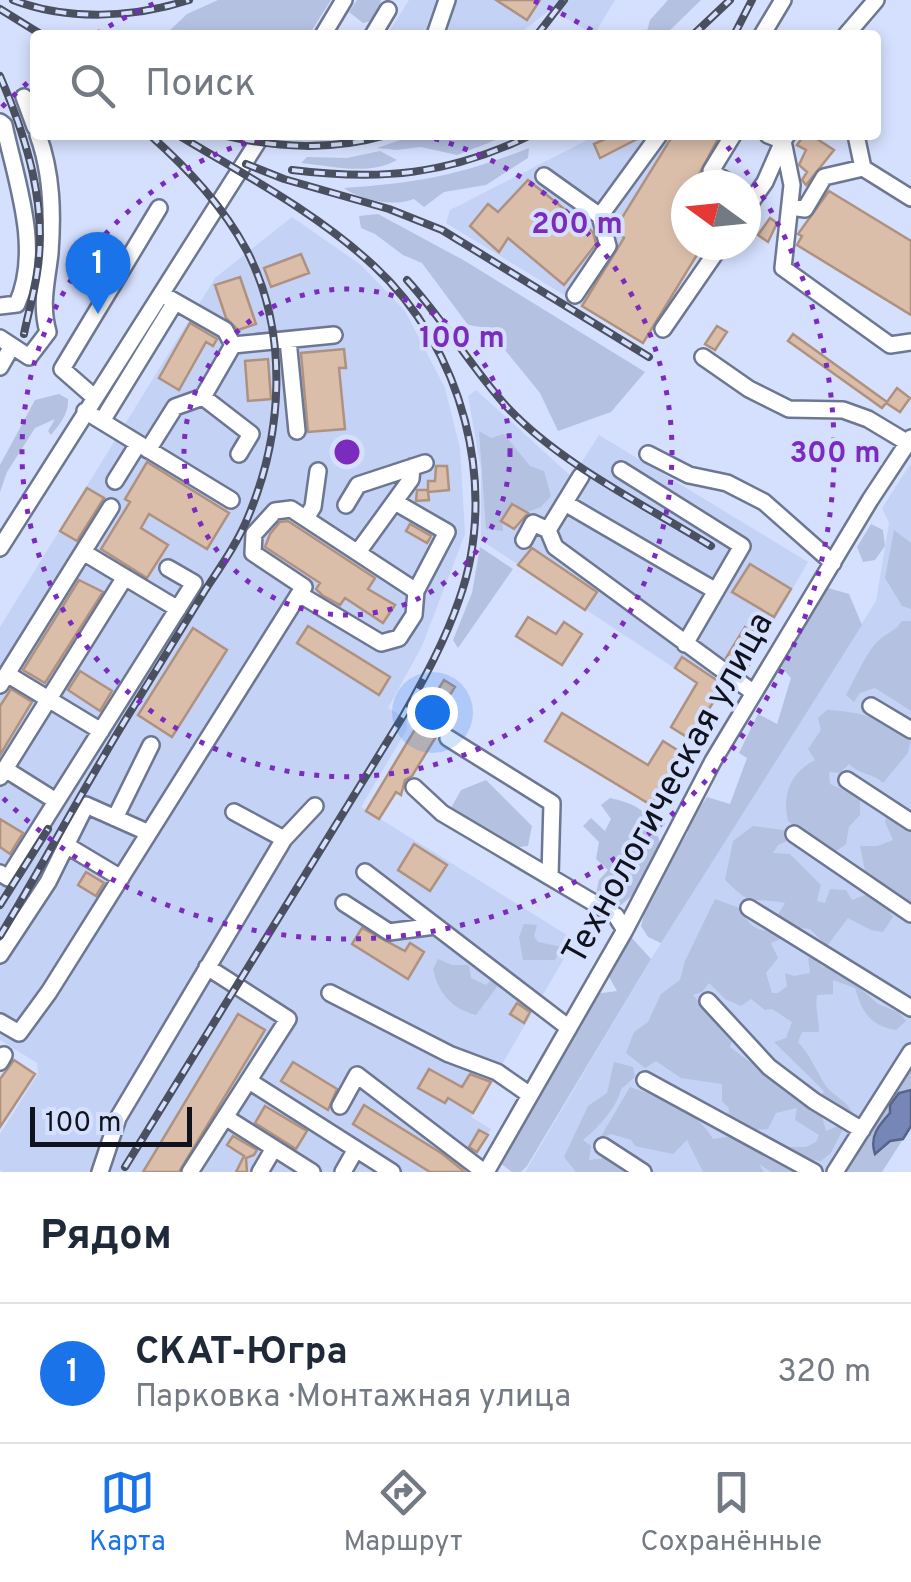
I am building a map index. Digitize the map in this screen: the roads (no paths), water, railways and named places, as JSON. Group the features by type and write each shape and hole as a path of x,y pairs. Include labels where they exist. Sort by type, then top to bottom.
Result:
{"street":[{"path":"326,30 344,0"},
{"path":"437,30 448,0"},
{"path":"765,30 783,0"},
{"path":"850,30 876,0"},
{"path":"376,30 388,10"},
{"path":"24,97 30,113"},
{"path":"0,122 4,125 26,232 27,283 17,304 0,306"},
{"path":"0,367 6,342 29,357 48,332 42,310 52,195 39,140"},
{"path":"0,548 259,140"},
{"path":"600,216 655,140"},
{"path":"711,170 730,140"},
{"path":"761,186 778,140"},
{"path":"780,140 792,185 783,268 890,345 911,342"},
{"path":"857,140 863,168"},
{"path":"790,207 805,209 824,176 863,168 911,198"},
{"path":"544,176 600,216 608,246 574,295"},
{"path":"158,208 62,369 102,422 231,500"},
{"path":"663,329 711,260"},
{"path":"159,292 225,330 232,345"},
{"path":"102,422 176,302"},
{"path":"232,345 334,334"},
{"path":"288,340 297,431"},
{"path":"114,482 175,408 204,397 232,345"},
{"path":"703,357 749,389 789,409 843,410 909,441"},
{"path":"204,397 252,434 239,454"},
{"name":"Технологическая улица","path":"485,1172 625,930 713,761 909,441"},
{"path":"648,454 689,475 727,482 764,502 832,562"},
{"path":"346,505 358,485 418,465 358,552"},
{"path":"621,470 742,546 685,644"},
{"path":"306,518 313,508 318,472"},
{"path":"548,530 581,476"},
{"path":"300,594 381,643 399,638 414,615 416,591 447,532 394,502"},
{"path":"565,503 716,590"},
{"path":"101,731 49,700 3,680 111,507"},
{"path":"0,1022 19,1033 49,992 304,587 253,553 254,534 275,511 291,509 416,591"},
{"path":"524,540 534,523 548,530 554,547 754,693"},
{"path":"83,552 178,608"},
{"path":"0,873 8,878 194,583 168,568"},
{"path":"56,801 3,773 125,578"},
{"path":"870,706 911,730"},
{"path":"448,738 552,803 550,876"},
{"path":"115,818 151,744"},
{"path":"847,780 911,822"},
{"path":"414,788 442,813 616,916 625,930"},
{"path":"0,955 48,882 86,805 150,832"},
{"path":"100,1172 118,1118 284,839 314,806"},
{"path":"234,812 284,839"},
{"path":"794,834 911,914"},
{"path":"66,846 121,878"},
{"path":"365,872 568,1028"},
{"path":"344,904 389,932 435,926"},
{"path":"749,908 911,1008"},
{"path":"190,1172 288,1020 208,967"},
{"path":"330,993 449,1054 497,1072 530,1095"},
{"path":"708,1001 769,1068 862,1130"},
{"path":"834,1172 911,1052"},
{"path":"340,1106 358,1075 485,1172"},
{"path":"249,1080 392,1172"},
{"path":"645,1080 814,1172"},
{"path":"225,1117 312,1172"},
{"path":"603,1146 643,1172"},
{"path":"260,1172 274,1148"},
{"path":"342,1172 356,1149"}],"railway":[{"path":"13,0 56,11 101,15 146,11 189,0"},
{"path":"541,30 564,0"},
{"path":"698,30 730,0"},
{"path":"737,30 752,0"},
{"path":"0,9 34,30"},
{"path":"0,76 26,147 40,222 37,273 24,334"},
{"path":"0,936 117,734 234,545 248,517 269,452 276,384 275,349 261,283 238,234 216,203 155,140"},
{"path":"125,1167 426,674 459,600 471,556 475,511 465,421 430,336 405,299 374,266 329,229 186,140"},
{"path":"248,140 304,146 366,140"},
{"path":"292,170 356,175 414,172 471,159 519,140"},
{"path":"246,164 442,230 649,357"},
{"path":"407,280 494,392 528,428 577,465 711,546"},
{"path":"0,905 48,829"}],"place":[{"name":"СКАТ-Югра","path":"98,314"}]}
